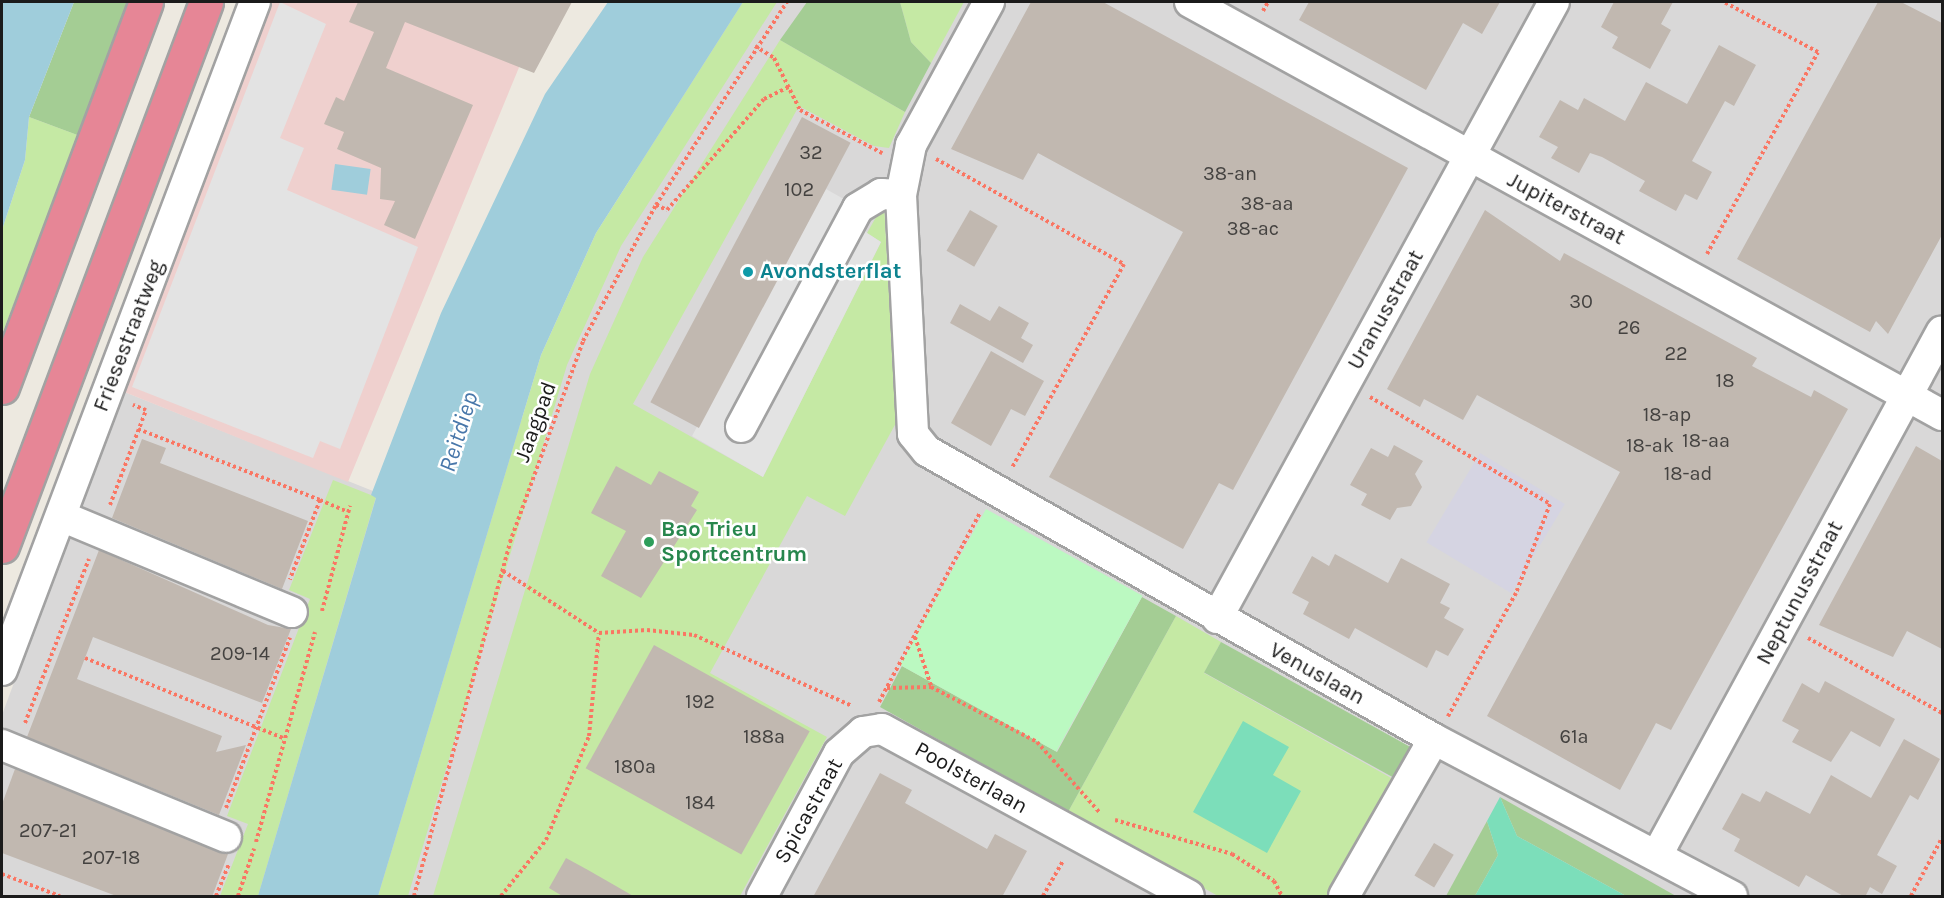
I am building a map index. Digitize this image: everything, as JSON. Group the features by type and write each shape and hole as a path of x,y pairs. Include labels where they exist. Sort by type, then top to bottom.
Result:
{"highway":[{"path":"2,387 146,2"},
{"name":"Friesestraatweg","path":"2,546 206,2"}],"street":[{"name":"Friesestraatweg","path":"2,670 255,2"},
{"path":"741,427 858,208 881,194 901,195 911,145 989,2"},
{"name":"Jupiterstraat","path":"1190,2 1469,158 1694,278 1942,415"},
{"name":"Uranusstraat","path":"1217,618 1554,2"},
{"name":"Venuslaan","path":"901,195 912,434 927,451 1217,618 1434,739 1657,855 1732,897"},
{"name":"Neptunusstraat","path":"1657,855 1942,331"},
{"path":"61,516 310,618"},
{"name":"Poolsterlaan","path":"863,732 882,729 1189,897"},
{"name":"Spicastraat","path":"762,897 839,753 863,732"},
{"path":"1344,897 1434,739"},
{"path":"8,748 226,837"}],"path":[{"name":"Jaagpad","path":"414,897 502,571 583,341 656,205 755,46 787,2"},
{"path":"1694,278 1818,52 1724,2"},
{"path":"755,46 774,58 800,110 879,154 911,145 1124,264 999,492 982,508 863,732"},
{"path":"656,205 667,210 764,99 789,87"},
{"path":"1346,384 1550,504 1516,593 1434,739"},
{"path":"8,748 55,647 146,410 108,395"},
{"path":"320,500 348,512"},
{"path":"238,897 283,738 310,618 350,506"},
{"path":"502,571 599,633 673,631 715,641 849,701 863,732"},
{"path":"1784,624 1942,713"},
{"path":"501,897 546,840 589,736 599,633"},
{"path":"914,636 932,687"},
{"path":"55,647 61,649"},
{"path":"85,658 283,738"},
{"path":"886,688 932,687 1037,742 1099,812 1137,830 1232,854 1274,881 1282,897"},
{"path":"1043,897 1077,836"},
{"path":"1911,897 1942,838"},
{"path":"2,874 60,897"}],"shaded area":[{"path":"271,2 561,2 520,65 348,482 122,391"},
{"path":"280,2 326,24 280,138 304,148 287,190 418,247 340,449 320,441 313,458 132,387"},
{"path":"714,2 1942,2 1942,896 302,896"},
{"path":"826,189 849,202 867,233 881,242 763,477 692,436"},
{"path":"122,391 393,499 278,896 2,896 2,715"},
{"path":"1480,453 1565,504 1511,593 1426,542"}],"green space":[{"path":"74,2 130,2 80,136 29,117"},
{"path":"743,2 777,2 621,246 567,365 408,896 378,896 541,355 596,233"},
{"path":"807,2 900,2 911,42 931,63 905,112 780,40"},
{"path":"900,2 964,2 931,63 911,42"},
{"path":"780,40 905,112 889,148 874,146 799,106 633,404 763,477 881,242 867,233 884,203 896,423 845,516 807,496 710,673 827,737 740,896 433,896 590,374 643,257"},
{"path":"29,117 80,136 2,334 2,230 25,160"},
{"path":"333,480 376,497 258,896 220,896 248,824 227,816 310,599 289,590"},
{"path":"986,509 1143,596 1056,751 900,665"},
{"path":"1142,597 1176,616 1068,812 880,707 902,666 1057,752"},
{"path":"1176,616 1221,642 1204,673 1393,779 1328,896 1218,896 1068,812"},
{"path":"1221,642 1411,747 1394,778 1204,673"},
{"path":"1243,721 1289,747 1273,775 1301,791 1267,853 1193,812"},
{"path":"1500,797 1676,896 1626,896 1517,836"},
{"path":"1500,797 1517,836 1626,896 1475,896 1498,855 1487,821"},
{"path":"1487,821 1498,855 1475,896 1446,896"}],"water":[{"path":"74,2 29,117 25,160 2,230 2,3"},
{"name":"Reitdiep","path":"608,2 743,2 596,233 541,355 378,896 258,896 376,498 371,495 441,313 545,94"},
{"path":"335,164 371,169 367,195 331,190"}],"building":[{"path":"358,2 572,2 534,73 405,22 386,68 473,105 415,239 384,225 395,201 380,199 381,168 337,149 344,132 324,124 336,97 344,101 374,32 349,22"},
{"path":"1031,2 1103,2 1408,168 1233,490 1219,483 1183,549 1049,477 1183,232 1038,153 1023,180 951,149"},
{"path":"1309,2 1500,2 1482,34 1463,23 1426,90 1299,20"},
{"path":"1614,2 1673,2 1661,24 1671,30 1650,69 1612,48 1618,37 1601,27"},
{"path":"1878,2 1901,2 1942,23 1942,235 1888,334 1876,321 1870,332 1737,259"},
{"path":"1719,45 1756,65 1734,106 1725,101 1692,161 1712,172 1697,200 1685,194 1676,211 1639,191 1645,181 1602,157 1590,153 1579,173 1551,158 1558,147 1539,137 1560,100 1578,110 1584,98 1625,121 1646,82 1687,104"},
{"name":"Avondsterflat","path":"802,117 851,143 699,428 650,402"},
{"path":"970,210 998,226 974,267 946,251"},
{"path":"1485,210 1560,261 1564,253 1757,358 1752,366 1811,397 1814,390 1848,409 1671,730 1656,723 1620,790 1487,716 1620,472 1477,395 1463,420 1424,399 1420,407 1387,389"},
{"path":"960,304 990,321 999,306 1029,323 1021,338 1033,345 1023,363 950,323"},
{"path":"991,351 1044,381 1025,416 1011,409 991,446 951,423"},
{"path":"142,439 166,448 160,463 308,521 282,589 112,518"},
{"path":"1394,445 1423,461 1415,474 1422,487 1411,506 1397,508 1390,520 1361,505 1367,494 1350,485 1371,448 1388,457"},
{"path":"1916,446 1942,461 1942,649 1907,631 1893,657 1819,625"},
{"name":"Bao Trieu Sportcentrum","path":"616,466 651,485 659,471 699,492 691,506 697,510 641,598 601,576 626,531 591,513"},
{"path":"99,550 268,625 291,629 262,703 93,637 77,679 222,736 216,752 246,745 219,815 27,737"},
{"path":"1335,554 1388,583 1401,558 1450,584 1440,603 1450,608 1444,618 1464,629 1448,656 1436,650 1427,668 1355,628 1349,639 1303,614 1309,602 1292,593 1312,556 1329,566"},
{"path":"654,645 810,731 741,855 586,768"},
{"path":"1825,681 1895,719 1880,747 1851,731 1831,762 1792,742 1799,730 1782,721 1802,683 1819,693"},
{"path":"1904,739 1940,759 1918,800 1910,795 1877,855 1897,866 1882,894 1870,887 1865,897 1845,897 1806,875 1799,887 1734,851 1740,839 1722,829 1742,793 1760,802 1766,791 1810,814 1831,775 1871,798"},
{"path":"15,769 228,854 212,897 119,897 2,853 2,804"},
{"path":"880,773 912,790 905,803 987,849 995,834 1027,851 1002,897 813,897"},
{"path":"1434,843 1454,855 1434,887 1414,876"},
{"path":"566,858 635,897 564,897 549,888"}],"place":[{"name":"Avondsterflat","path":"748,272"},
{"name":"Bao Trieu Sportcentrum","path":"649,542"}]}
